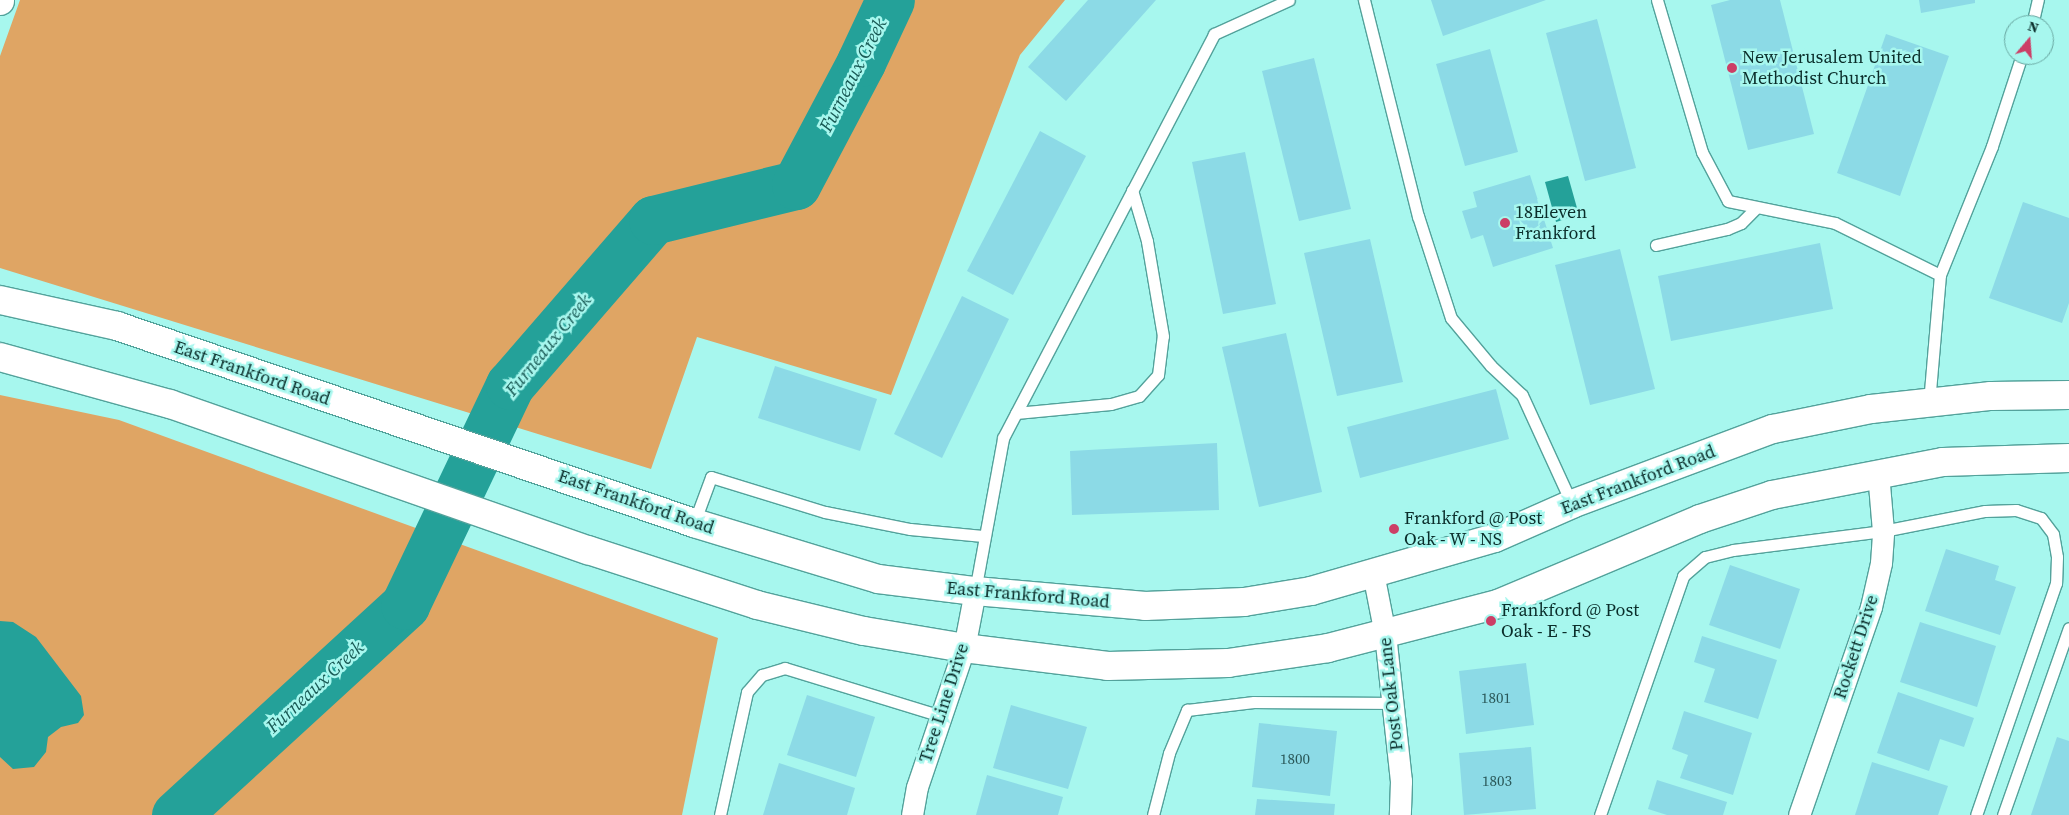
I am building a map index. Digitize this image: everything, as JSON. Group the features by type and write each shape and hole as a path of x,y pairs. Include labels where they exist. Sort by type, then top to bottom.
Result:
{"main road":[{"name":"East Frankford Road","path":"0,300 117,326 694,523 878,579 975,591 1145,606 1244,602 1311,591 1495,538 1572,504 1773,429 1871,409 1991,396 2069,395"},
{"path":"0,357 170,404 551,537 757,605 864,632 964,648 1108,666 1228,663 1328,648 1498,604 1700,520 1772,495 1942,462 2069,458"}],"street":[{"name":"Rockett Drive","path":"1799,815 1870,607 1881,564 1883,531 1878,473"},
{"name":"Post Oak Lane","path":"1373,573 1385,634 1400,781 1400,815"},
{"name":"Tree Line Drive","path":"912,815 917,787 964,648 975,591"}],"lane":[{"path":"975,591 983,536 1003,438 1214,34 1289,0"},
{"path":"1364,0 1418,216 1451,318 1491,366 1522,395 1572,504"},
{"path":"1657,0 1702,152 1728,200 1756,208 1835,223 1940,275"},
{"path":"2034,15 2038,0"},
{"path":"1929,403 1940,275 1992,146 2019,65"},
{"path":"1016,413 1111,404 1139,396 1158,375 1163,336 1147,240 1132,190"},
{"path":"1656,245 1727,229 1741,223 1756,208"},
{"path":"694,523 711,477 825,512 910,529 983,536"},
{"path":"1600,815 1683,576 1705,557 1733,550 1883,531 1985,511 2016,510 2041,518 2053,534 2057,557 2056,582 1976,815"},
{"path":"2003,815 2069,628"},
{"path":"720,815 747,692 762,675 785,668 941,716"},
{"path":"1153,815 1169,753 1187,710 1254,702 1392,703"}],"shaded area":[{"path":"20,0 1065,0 1020,55 891,395 697,337 651,469 0,268 0,56"},
{"path":"0,395 119,420 718,638 682,815 0,815"}],"water":[{"path":"1568,176 1579,215 1556,222 1545,182"},
{"path":"0,621 13,622 36,637 81,696 84,715 78,723 61,727 48,737 46,752 34,767 13,769 0,757"}],"building":[{"path":"1088,0 1156,0 1066,101 1028,67"},
{"path":"1431,0 1546,0 1443,36"},
{"path":"1730,0 1780,0 1814,134 1748,150 1711,5"},
{"path":"1919,0 1975,0 1975,3 1921,13"},
{"path":"1597,19 1636,168 1585,181 1546,33"},
{"path":"1886,34 1949,56 1900,196 1837,173"},
{"path":"1490,49 1518,152 1465,166 1436,64"},
{"path":"1314,58 1351,209 1299,221 1262,71"},
{"path":"1040,131 1086,156 1013,295 967,271"},
{"path":"1245,152 1276,304 1223,314 1192,162"},
{"name":"18Eleven Frankford","path":"1530,175 1553,248 1493,267 1483,235 1471,239 1462,211 1477,207 1473,192"},
{"path":"2023,202 2069,218 2069,303 2062,323 1989,298"},
{"path":"1370,239 1403,382 1337,396 1304,253"},
{"path":"1820,243 1833,309 1671,341 1658,276"},
{"path":"1620,249 1655,389 1590,405 1555,265"},
{"path":"962,296 1009,319 942,458 894,434"},
{"path":"1286,333 1322,492 1259,507 1222,347"},
{"path":"775,366 877,399 860,451 758,418"},
{"path":"1496,389 1509,439 1360,478 1347,427"},
{"path":"1217,443 1219,510 1072,515 1070,451"},
{"path":"1946,549 1999,566 1995,580 2016,587 2000,635 1925,611"},
{"path":"1730,565 1800,589 1780,649 1709,625"},
{"path":"1920,622 1996,646 1977,707 1900,682"},
{"path":"1702,636 1777,660 1758,719 1704,702 1715,669 1694,662"},
{"path":"1526,663 1534,725 1466,734 1459,671"},
{"path":"1898,692 1974,718 1964,747 1940,739 1929,771 1877,753"},
{"path":"807,695 875,717 856,777 787,755"},
{"path":"1011,705 1087,727 1068,789 993,768"},
{"path":"1684,711 1752,733 1733,795 1680,778 1688,755 1672,749"},
{"path":"1259,723 1337,731 1330,796 1252,787"},
{"path":"2057,737 2069,741 2069,815 2031,815"},
{"path":"1531,747 1536,809 1464,815 1459,753"},
{"path":"1872,762 1948,786 1938,815 1855,815"},
{"path":"779,763 855,788 847,815 763,815"},
{"path":"987,775 1063,797 1058,815 976,815"},
{"path":"1657,780 1727,802 1723,815 1667,815 1648,809"},
{"path":"1257,799 1335,804 1334,815 1255,815"}],"waterway":[{"name":"Furneaux Creek","path":"176,815 405,605 510,385 653,220 796,185 861,62 890,0"}],"place":[{"name":"New Jerusalem United Methodist Church","path":"1732,68"},
{"name":"18Eleven Frankford","path":"1505,223"},
{"name":"Frankford @ Post Oak - W - NS","path":"1394,529"},
{"name":"Frankford @ Post Oak - E - FS","path":"1491,621"}]}
